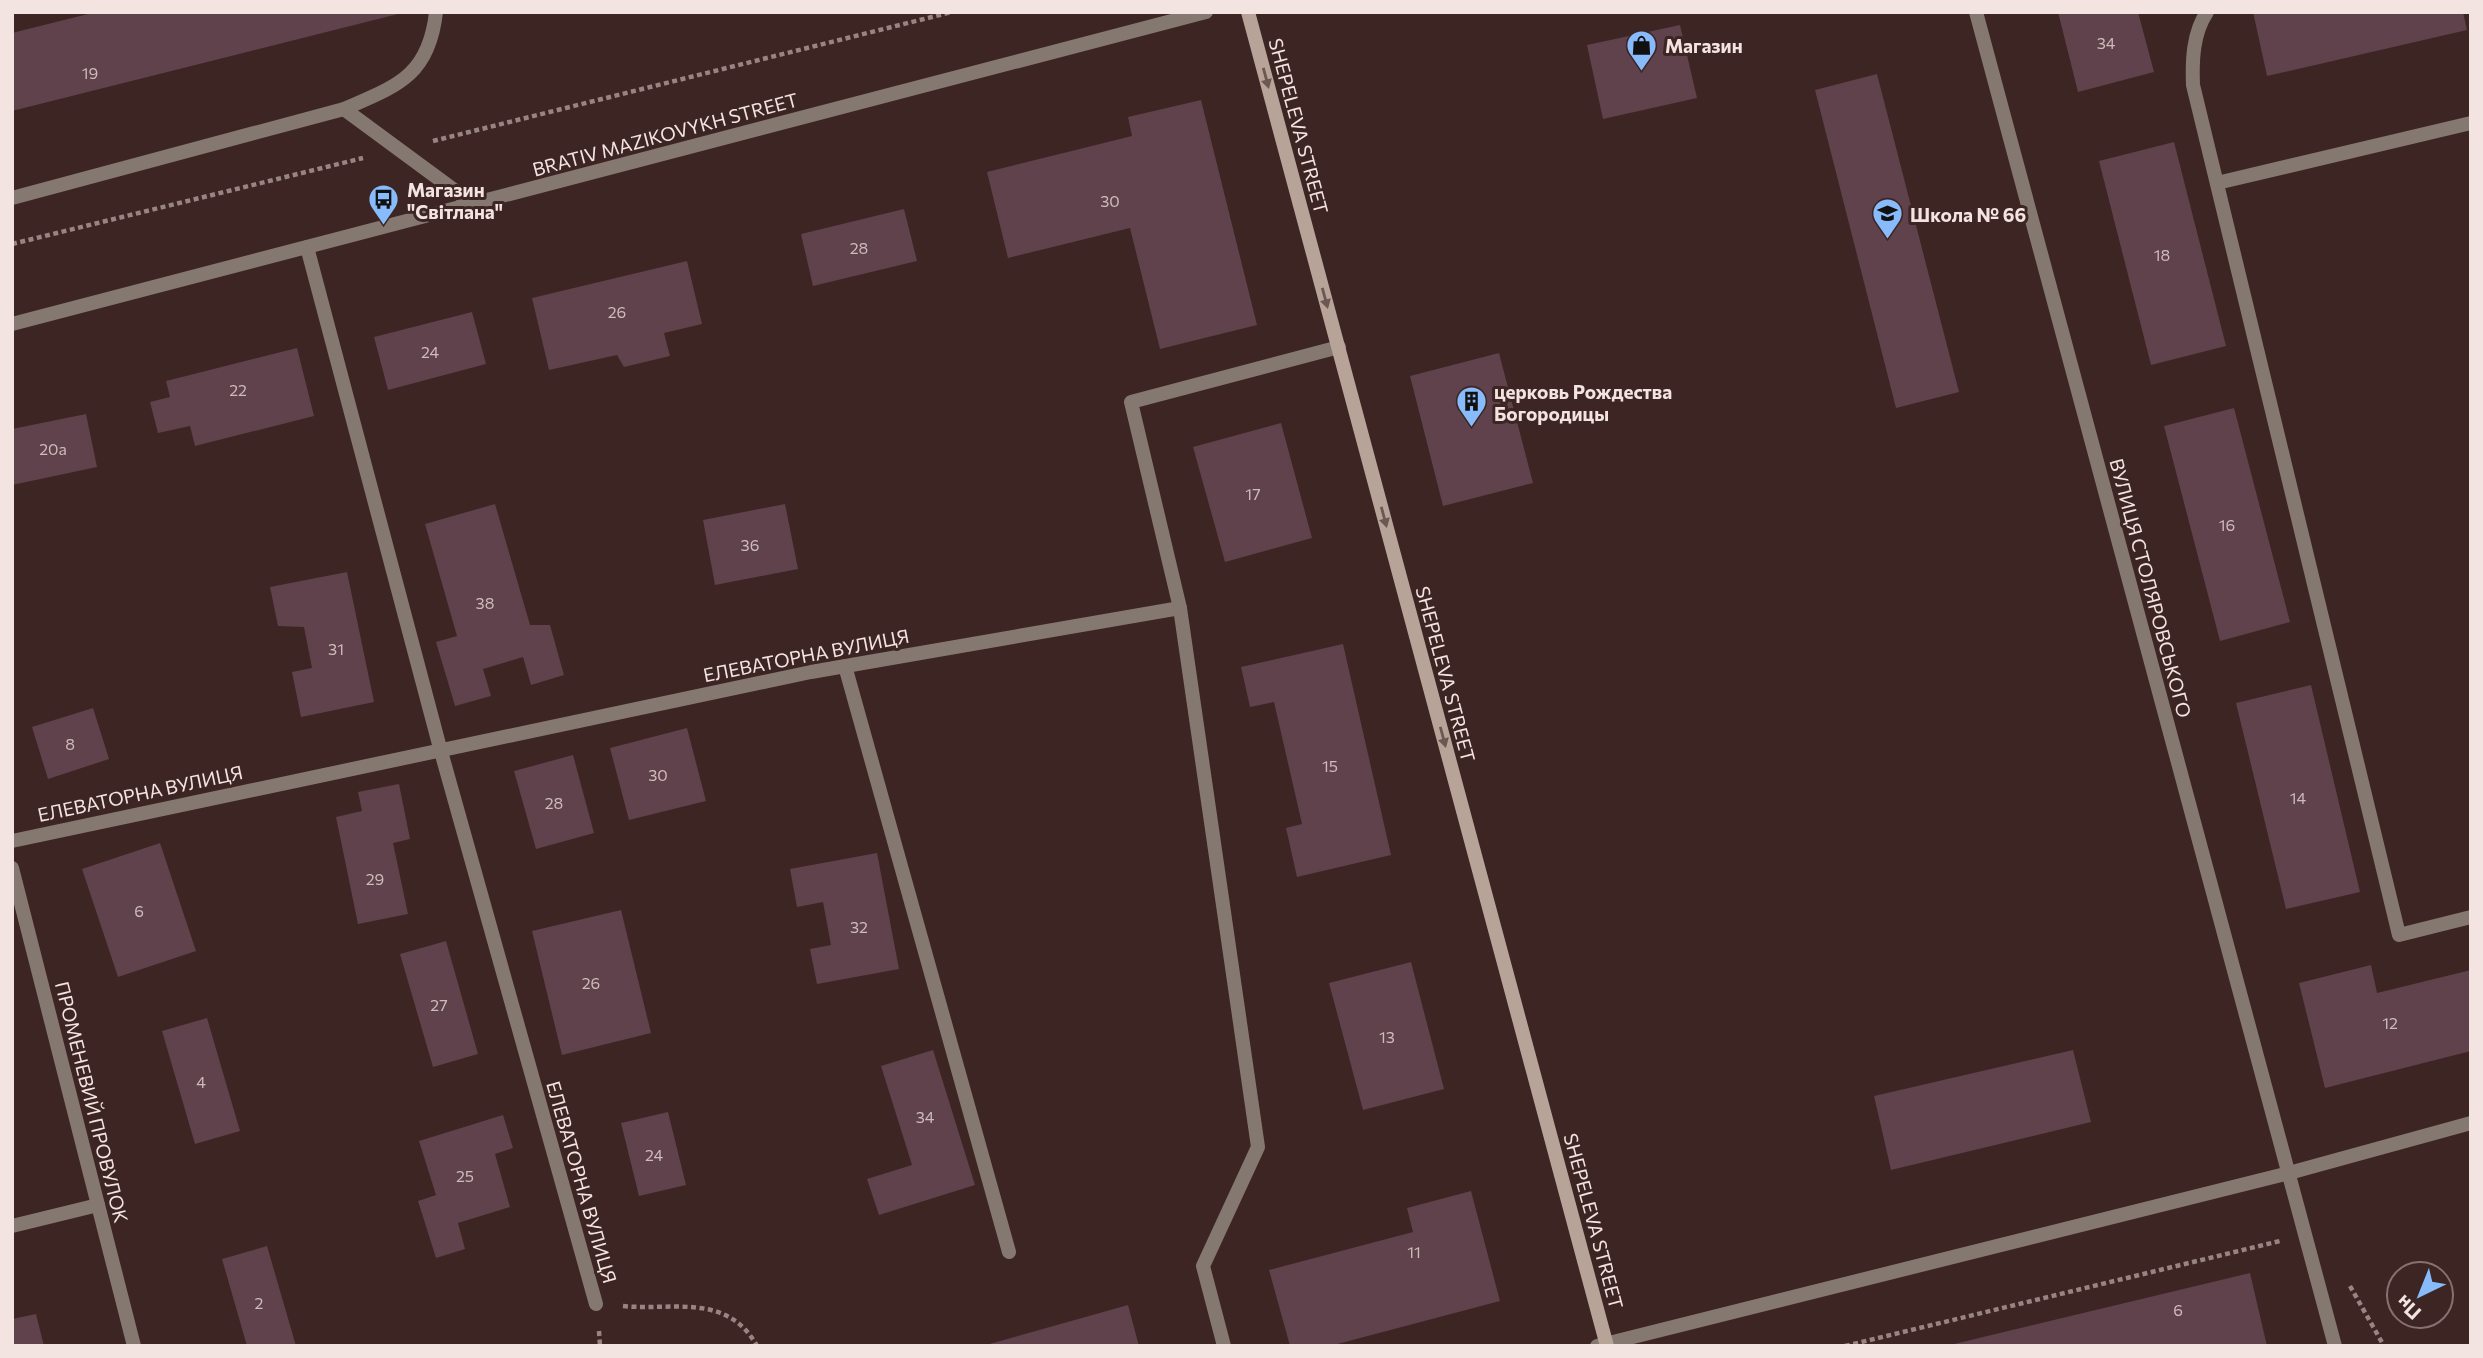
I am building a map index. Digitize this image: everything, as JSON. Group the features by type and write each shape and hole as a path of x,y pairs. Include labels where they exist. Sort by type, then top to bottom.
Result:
{"street":[{"path":"12,198 344,109 388,89 419,67 433,38 436,12"},
{"name":"BRATIV MAZIKOVYKH STREET","path":"12,324 1206,12"},
{"name":"SHEPELEVA STREET","path":"1248,12 1604,1345"},
{"name":"ВУЛИЦЯ СТОЛЯРОВСЬКОГО","path":"1976,12 2335,1346"},
{"path":"2207,12 2201,23 2192,61 2193,85 2399,935 2471,918"},
{"path":"344,109 473,204"},
{"path":"2217,183 2471,124"},
{"name":"ЕЛЕВАТОРНА ВУЛИЦЯ","path":"307,247 440,748 596,1304"},
{"path":"1224,1346 1203,1266 1258,1147 1180,608 1131,402 1339,347"},
{"name":"ЕЛЕВАТОРНА ВУЛИЦЯ","path":"12,841 440,748 845,666 1180,608"},
{"path":"845,666 1009,1252"},
{"name":"ПРОМЕНЕВИЙ ПРОВУЛОК","path":"12,868 134,1346"},
{"path":"1604,1345 2289,1173 2471,1123"},
{"path":"12,1226 98,1205"}],"path":[{"path":"12,244 952,12"},
{"path":"1845,1346 2306,1235"},
{"path":"596,1304 637,1308 678,1305 721,1312 748,1331 757,1346"}],"building":[{"path":"96,12 402,13 12,111 12,33"},
{"path":"2058,12 2138,12 2154,72 2078,92"},
{"path":"2253,12 2463,12 2467,30 2267,76"},
{"name":"Магазин","path":"1680,25 1697,98 1603,119 1587,45"},
{"name":"Школа № 66","path":"1877,74 1959,392 1896,408 1815,90"},
{"path":"1201,100 1257,325 1160,349 1130,228 1008,258 987,172 1132,136 1128,117"},
{"path":"2174,142 2226,346 2151,365 2099,161"},
{"path":"904,209 917,261 813,286 801,234"},
{"path":"687,261 702,324 664,333 670,356 624,367 617,355 549,370 532,298"},
{"path":"472,312 486,364 388,390 374,337"},
{"path":"297,348 314,416 195,446 190,426 158,433 150,402 170,397 166,381"},
{"name":"церковь Рождества Богородицы","path":"1499,353 1533,483 1443,506 1410,376"},
{"path":"2234,408 2290,622 2220,641 2164,426"},
{"path":"86,414 97,467 12,485 12,429"},
{"path":"1281,423 1312,538 1225,562 1193,447"},
{"path":"495,504 530,625 550,625 564,675 531,685 523,657 483,669 491,696 455,706 436,642 457,636 425,524"},
{"path":"785,504 798,569 715,585 703,520"},
{"path":"347,572 374,702 301,717 292,672 312,668 304,627 278,626 270,587"},
{"path":"1343,644 1391,855 1297,877 1286,828 1302,824 1274,702 1250,707 1241,667"},
{"path":"2311,685 2360,892 2286,909 2236,703"},
{"path":"93,708 109,759 48,779 32,727"},
{"path":"687,728 706,801 629,820 610,748"},
{"path":"573,755 594,833 536,849 514,771"},
{"path":"399,784 410,839 393,843 408,914 358,924 336,817 362,811 358,792"},
{"path":"160,843 196,951 118,977 82,869"},
{"path":"877,853 899,969 817,984 810,949 831,945 823,902 797,907 790,869"},
{"path":"621,910 651,1033 562,1055 532,931"},
{"path":"446,941 478,1054 433,1067 400,954"},
{"path":"1411,962 1444,1089 1363,1110 1329,983"},
{"path":"2371,965 2377,993 2471,970 2471,1051 2325,1088 2299,983"},
{"path":"207,1018 240,1131 195,1144 162,1031"},
{"path":"933,1050 975,1185 879,1215 867,1179 912,1165 881,1066"},
{"path":"2073,1050 2091,1122 1891,1170 1874,1096"},
{"path":"668,1112 686,1185 639,1196 621,1123"},
{"path":"503,1115 513,1148 495,1154 510,1207 458,1223 465,1249 436,1258 418,1201 436,1195 419,1141"},
{"path":"1471,1191 1500,1301 1330,1346 1290,1346 1269,1270 1413,1232 1407,1208"},
{"path":"267,1246 296,1346 247,1346 222,1259"},
{"path":"2250,1273 2267,1346 1950,1345"},
{"path":"1128,1305 1139,1346 986,1346 986,1345"},
{"path":"36,1314 44,1346 12,1346 12,1319"}],"place":[{"name":"Магазин","path":"1642,72"},
{"name":"Магазин \"Світлана\"","path":"384,227"},
{"name":"Школа № 66","path":"1887,241"},
{"name":"церковь Рождества Богородицы","path":"1471,429"}]}
